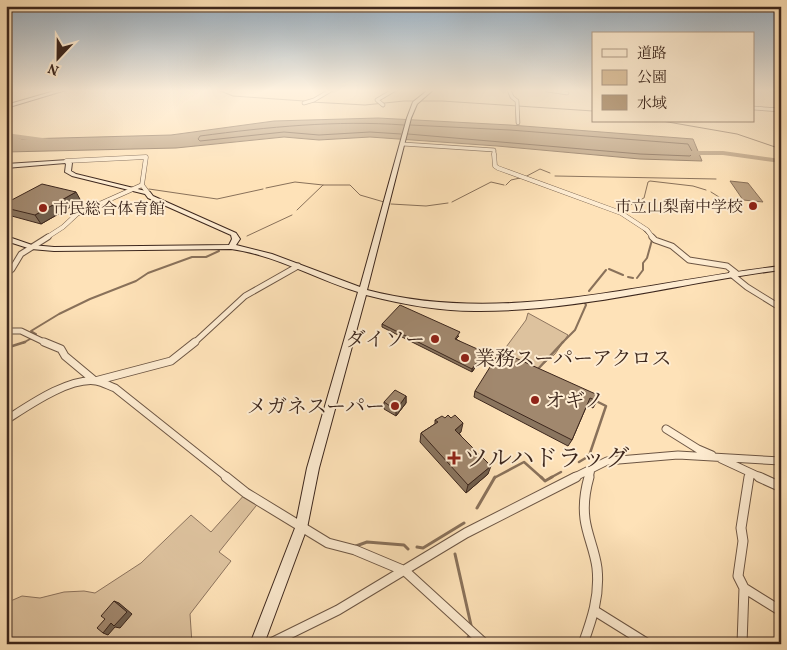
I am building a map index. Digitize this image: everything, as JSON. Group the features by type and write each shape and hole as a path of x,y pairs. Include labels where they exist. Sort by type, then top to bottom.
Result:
{"street":[{"path":"257,644 301,528 313,468 409,120"},
{"path":"403,144 494,150 496,166 498,168 621,212 647,230 655,240 672,246 689,260 726,266 747,287 781,308"},
{"path":"8,164 144,156 146,157 142,185 150,197 234,234 236,239 231,247"},
{"path":"66,161 69,163 68,171 74,175 148,193"},
{"path":"6,274 12,269 21,254 63,227 77,214 142,185"},
{"path":"6,238 31,247 54,249 231,247 272,255 338,283 362,290 429,305 468,308 532,306 781,268"},
{"path":"6,420 48,396 84,382 95,381 171,361 245,296 298,266"},
{"path":"6,331 19,330 27,332 47,346 61,349 65,356 95,381 116,388 246,493 301,528 328,544 355,550 405,571 485,644"},
{"path":"666,429 698,449 781,487"},
{"path":"269,644 338,610 466,533 607,461 678,455 781,461"},
{"path":"582,644 595,610 597,570 592,541 585,520 584,497 591,469"},
{"path":"742,644 744,588 738,576 743,541 741,528 750,473"},
{"path":"744,588 781,611"},
{"path":"595,610 648,644"}],"green space":[{"path":"528,313 568,335 555,354 535,371 501,354 526,320"},
{"path":"246,493 260,501 219,552 231,561 190,614 192,644 6,644 6,603 22,596 40,598 64,592 84,591 95,593 141,563 191,515 211,532"}],"water":[{"path":"422,120 693,139 702,161 640,159 370,137 319,140 284,137 176,148 6,152 6,133 22,139 171,135 274,121"},
{"path":"730,181 748,183 763,202 743,200"}],"building":[{"path":"42,184 76,192 35,215 6,208 6,203"},
{"path":"400,305 460,332 455,339 484,352 472,369 382,324"},
{"name":"オギノ","path":"500,351 600,396 597,401 590,398 572,440 475,391"},
{"path":"395,390 406,396 396,410 384,402"},
{"name":"ツルハドラッグ","path":"448,415 451,418 455,415 463,423 455,430 491,466 468,485 421,433 438,422 435,420 442,416 445,418"},
{"path":"114,601 127,612 114,626 111,623 103,633 97,628 105,619 101,616"}],"waterway":[{"path":"668,122 737,134 781,149"},
{"path":"6,135 50,141"},
{"path":"681,153 723,153 781,161"},
{"path":"525,177 540,169 550,173"},
{"path":"555,176 716,179"},
{"path":"506,185 511,180 520,178"},
{"path":"623,212 622,209 644,198 648,182 650,181 693,186 706,190"},
{"path":"266,188 295,182 323,185"},
{"path":"452,202 491,182 504,185"},
{"path":"297,210 323,185"},
{"path":"323,185 350,185 360,195 384,202"},
{"path":"149,189 217,199 263,189"},
{"path":"711,192 719,197"},
{"path":"391,204 426,206 448,203"},
{"path":"247,236 292,215"},
{"path":"641,228 650,237"},
{"path":"637,278 643,270 643,263 647,258 652,240"},
{"path":"36,334 31,331 59,314 90,299 136,281 148,273 192,257 206,257 219,251"},
{"path":"609,269 623,275"},
{"path":"589,291 606,270"},
{"path":"628,277 633,278"},
{"path":"563,342 575,330 586,305 584,301"},
{"path":"24,342 30,339"},
{"path":"6,348 24,342"},
{"path":"538,369 563,342"},
{"path":"579,462 589,456 606,406 596,401"},
{"path":"495,478 524,462 542,478"},
{"path":"550,478 561,472"},
{"path":"542,478 545,481 552,477"},
{"path":"477,508 495,478"},
{"path":"417,547 423,548 464,523"},
{"path":"356,546 367,542 404,545 408,549"},
{"path":"455,554 471,625"},
{"path":"465,644 469,636"}],"place":[{"name":"市立山梨南中学校","path":"753,206"},
{"name":"市民総合体育館","path":"43,208"},
{"name":"ダイソー","path":"435,339"},
{"name":"業務スーパーアクロス","path":"465,358"},
{"name":"オギノ","path":"535,400"},
{"name":"メガネスーパー","path":"395,406"},
{"name":"ツルハドラッグ","path":"454,458"}]}
